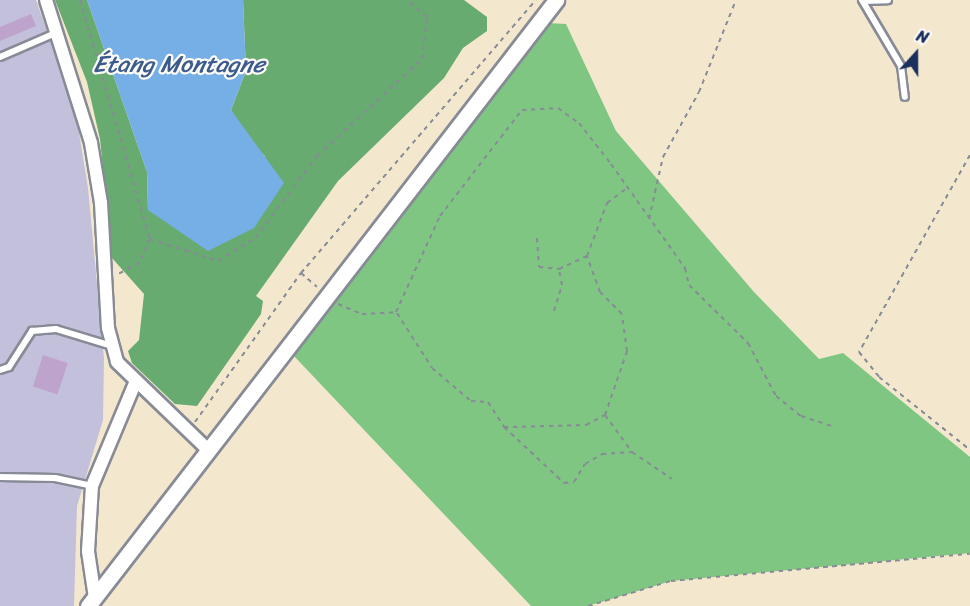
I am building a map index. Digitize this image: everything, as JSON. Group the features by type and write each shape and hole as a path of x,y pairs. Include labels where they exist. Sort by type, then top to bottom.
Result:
{"street":[{"path":"46,0 58,32 91,143 113,346 117,362 206,448"},
{"path":"92,602 206,448 556,0"},
{"path":"92,602 88,551 92,486 136,381"}],"lane":[{"path":"888,0 862,1 901,66 905,97"},
{"path":"0,57 58,32"},
{"path":"0,370 9,367 32,331 56,329 113,346"},
{"path":"0,477 56,478 92,486"}],"path":[{"path":"80,0 150,239 140,263 106,282"},
{"path":"150,239 218,261 255,238 317,156 423,59 427,17 406,0"},
{"path":"187,430 301,273 536,0"},
{"path":"649,220 663,157 699,92 736,0"},
{"path":"396,312 441,216 522,111 558,108 579,123 684,268 689,285 748,343 776,396 801,416 831,426"},
{"path":"970,155 859,352 879,377 970,450"},
{"path":"504,427 586,425 605,415 621,376 626,340 622,314 600,292 587,256 607,203 627,188"},
{"path":"537,238 539,267 559,269 587,256"},
{"path":"554,311 562,285 559,269"},
{"path":"301,273 325,294 362,314 396,312"},
{"path":"396,312 432,368 471,401 488,402 504,427 564,483 574,482 585,464 602,454 632,452"},
{"path":"605,415 632,452 672,479"},
{"path":"588,606 671,581 970,554"}],"shaded area":[{"path":"0,0 36,0 76,114 88,188 104,358 103,420 77,506 74,606 0,606"}],"green space":[{"path":"55,0 87,0 147,172 148,210 265,156 250,143 231,110 246,71 243,0 464,0 487,17 487,31 463,48 444,78 338,181 256,296 263,301 261,314 197,406 175,404 132,363 128,351 139,340 144,294 112,258 100,139 87,82"},
{"path":"548,23 566,24 616,131 754,292 819,359 843,353 970,457 970,553 671,581 588,606 531,606 293,355"}],"water":[{"name":"Étang Montagne","path":"87,0 243,0 246,71 231,110 284,183 254,228 208,251 148,210 147,172"}],"building":[{"path":"31,14 36,26 0,41 0,27"},
{"path":"43,355 68,363 58,394 33,386"}]}
